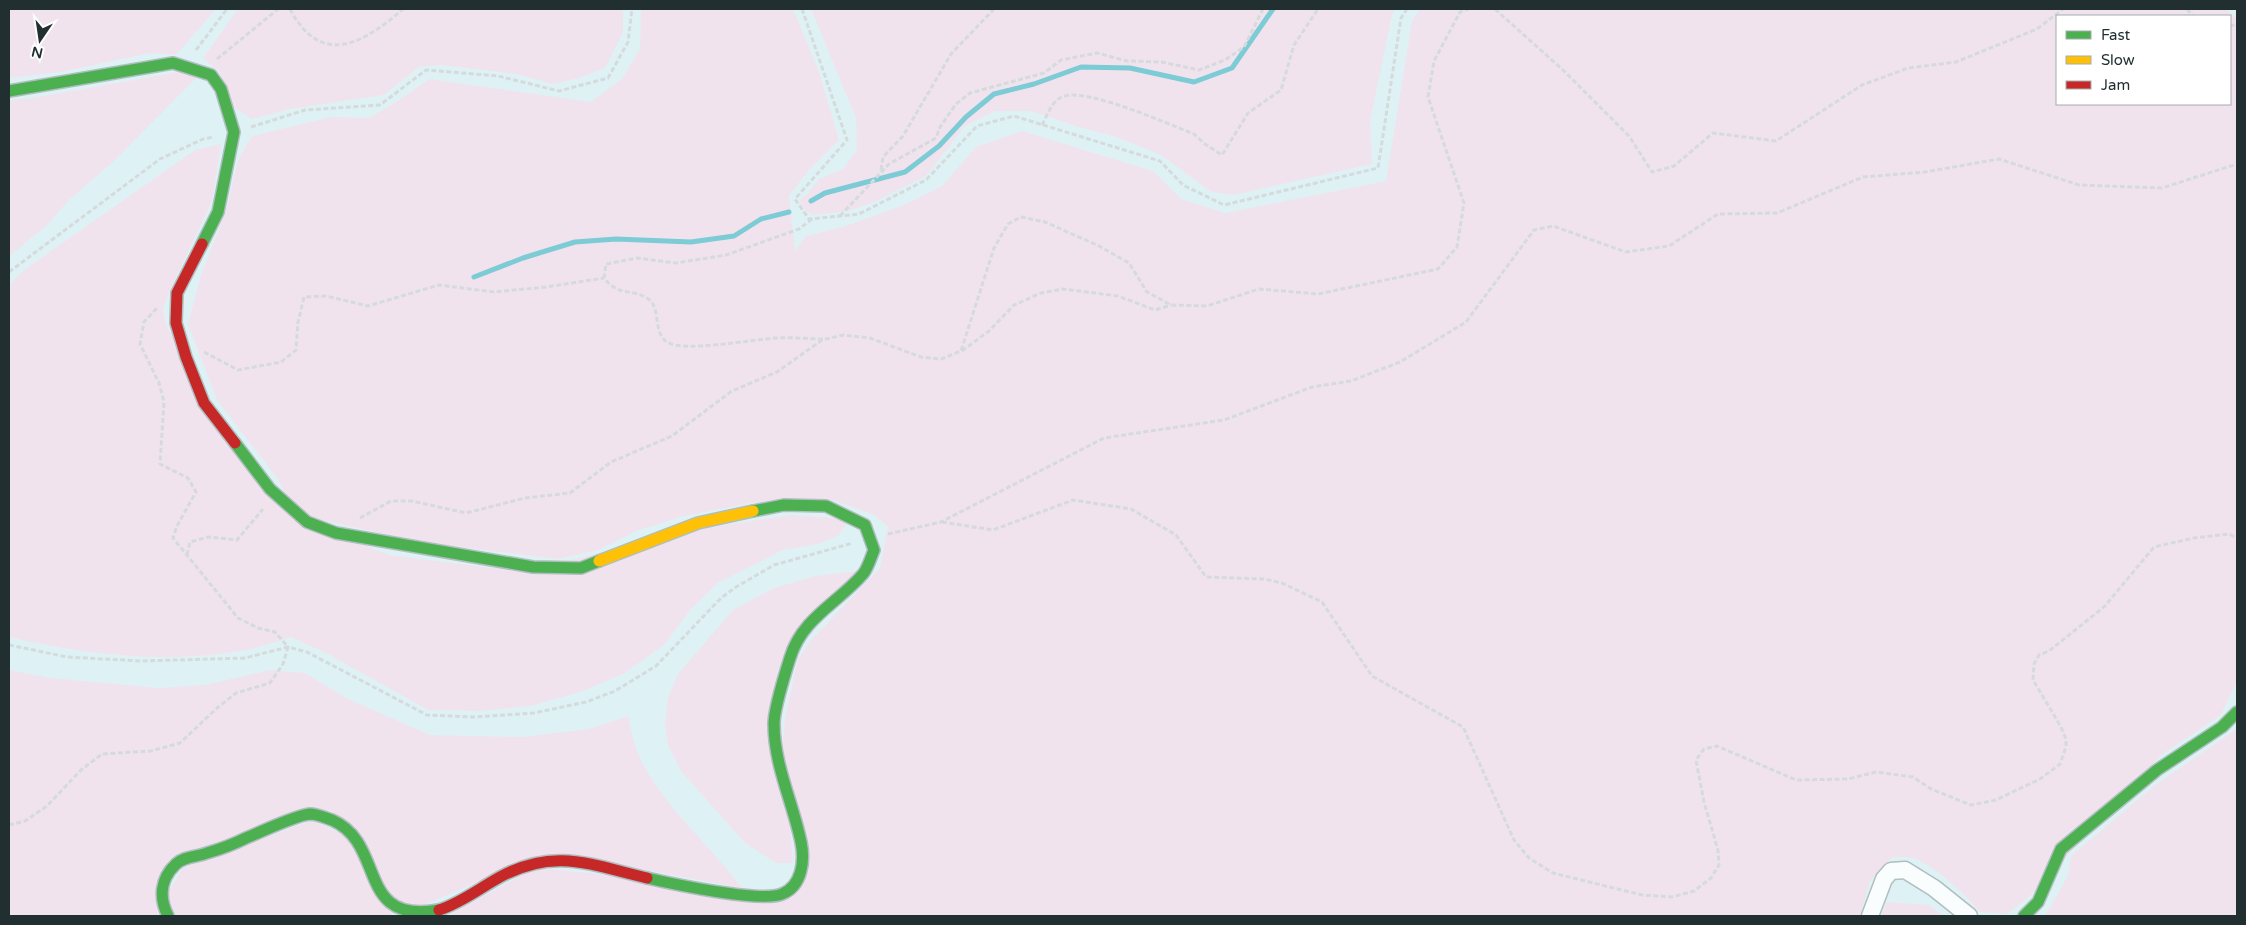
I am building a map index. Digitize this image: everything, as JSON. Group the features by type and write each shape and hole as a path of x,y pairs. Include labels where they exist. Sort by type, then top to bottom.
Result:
{"street":[{"path":"9,91 173,63 212,74 222,89 234,132 218,212 177,293 176,323 204,403 276,494 307,522 336,533 552,568 581,568 698,523 784,505 826,506 865,525 874,550 864,573 810,621 798,638 790,657 774,723 777,755 803,856 802,868 794,887 784,894 770,896 740,894 655,880 566,860 548,859 526,864 442,912 405,914 388,906 376,893 361,849 349,830 328,817 310,814 206,853 188,857 175,864 162,881 161,904 168,916"},
{"path":"2024,916 2038,902 2061,849 2157,770 2222,727 2237,712"},
{"path":"1870,916 1884,879 1892,871 1905,870 1934,888 1970,916"}],"path":[{"path":"184,66 227,9"},
{"path":"202,72 278,9"},
{"path":"290,9 298,24 317,42 330,46 351,42 377,31 403,9"},
{"path":"9,272 160,159 204,139 234,132 305,110 380,105 426,70 498,76 559,91 608,78 628,42 632,9"},
{"path":"802,9 847,140 795,199 809,220 859,214 926,180 977,126 1014,116 1160,162 1183,185 1224,205 1378,168 1401,18 1408,9"},
{"path":"881,172 883,157 903,136 951,54 994,9"},
{"path":"839,216 888,164 936,138 940,127 956,104 970,93 1044,73 1061,60 1097,53 1127,62 1162,62 1199,70 1225,60 1244,47 1263,9"},
{"path":"1042,125 1054,102 1066,96 1097,99 1194,134 1204,144 1222,154 1232,142 1248,113 1281,90 1294,45 1318,9"},
{"path":"604,278 613,288 647,298 654,305 660,333 667,343 685,347 777,338 826,339 843,335 870,338 921,357 941,359 962,351 989,331 1014,305 1041,292 1063,288 1118,296 1155,310 1171,305 1208,306 1259,289 1318,294 1438,269 1458,247 1464,203 1428,97 1434,61 1460,12 1468,9"},
{"path":"1495,9 1564,71 1629,136 1652,172 1674,166 1713,133 1776,141 1862,85 1908,68 1956,62 2037,29 2063,9"},
{"path":"9,645 67,657 142,662 245,658 288,647 307,652 427,715 474,716 534,713 586,702 615,691 656,666 721,598 774,565 871,538 941,522 1104,438 1224,420 1312,387 1351,381 1400,362 1466,322 1534,230 1553,226 1626,252 1669,246 1718,214 1777,213 1862,176 1925,172 1999,159 2079,185 2162,188 2237,164"},
{"path":"962,351 994,248 1008,224 1021,217 1045,222 1099,246 1129,263 1147,292 1171,305"},
{"path":"604,278 606,264 638,258 676,262 726,255 799,230 812,219"},
{"path":"181,340 238,370 281,362 296,350 304,298 326,296 368,306 439,285 494,292 546,287 604,278"},
{"path":"177,293 154,310 144,322 140,344 159,383 164,402 160,464 188,478 196,492 177,526 173,538 238,618 258,628 275,632 288,647"},
{"path":"358,519 391,500 412,501 466,513 525,498 570,493 611,462 672,436 732,391 777,372 826,339"},
{"path":"186,556 190,542 208,537 237,540 276,494"},
{"path":"941,522 992,530 1073,500 1131,509 1176,535 1206,578 1264,579 1282,583 1322,602 1372,676 1464,727 1514,840 1528,858 1553,874 1642,895 1672,898 1694,891 1711,878 1719,865 1718,850 1704,802 1696,760 1704,749 1717,746 1796,780 1848,779 1876,772 1914,777 1931,789 1971,805 1996,800 2047,774 2060,764 2066,747 2066,739 2061,727 2033,680 2034,664 2039,655 2049,650 2104,607 2154,547 2229,534 2237,538"},
{"path":"9,825 25,821 47,806 81,770 102,754 152,751 180,743 211,712 236,693 270,683 282,664 288,647"}],"shaded area":[{"path":"9,9 216,9 176,55 151,53 60,72 9,78"},
{"path":"238,9 623,9 623,33 605,68 579,78 553,84 516,74 442,65 419,67 384,95 290,109 252,119 234,107 219,72 203,58"},
{"path":"641,9 793,9 819,72 839,140 808,171 789,196 795,251 806,236 846,226 904,205 942,186 976,147 1022,131 1153,171 1181,199 1225,213 1386,181 1412,21 1420,9 2226,9 2237,19 2237,681 2221,715 2161,755 2030,896 2007,914 1979,912 1959,890 1923,863 1913,858 1892,857 1870,881 1860,916 447,916 535,868 798,893 783,743 785,718 798,659 813,638 880,568 888,526 872,514 833,500 751,503 684,516 636,531 598,550 558,559 420,542 312,518 285,493 277,478 217,400 188,324 202,272 225,214 239,158 252,136 331,117 369,118 401,99 429,79 591,102 622,79 640,49"},
{"path":"811,9 1395,9 1392,15 1370,121 1372,164 1233,195 1211,192 1161,155 1117,137 1079,127 1032,111 995,111 965,126 926,176 874,202 849,211 813,215 805,210 799,200 807,194 819,179 843,169 857,150 856,118"},
{"path":"179,72 197,77 116,159 68,201 46,226 9,256 9,100 32,98"},
{"path":"221,144 212,201 163,309 166,325 261,490 373,549 390,555 523,572 692,530 791,515 836,518 847,523 839,535 818,544 783,550 718,583 691,609 665,644 625,673 583,691 531,706 481,711 428,710 328,654 291,637 251,649 221,654 160,657 129,656 68,649 9,637 9,285 24,270 195,150"},
{"path":"858,571 777,671 793,863 776,863 745,843 681,771 668,745 665,724 668,698 678,674 733,610 774,588 815,576"},
{"path":"9,670 51,678 158,688 205,685 270,670 305,673 346,698 430,735 522,737 589,729 628,716 638,753 653,781 677,813 742,888 575,857 485,879 419,907 392,901 330,810 183,853 157,916 9,916"},
{"path":"2237,729 2237,916 2045,916 2068,876 2071,856 2158,783"},
{"path":"313,820 346,836 393,916 174,916 168,893 183,868"},
{"path":"1887,902 1929,905 1943,916 1881,916"}],"waterway":[{"path":"811,201 825,193 905,172 939,146 966,117 994,94 1034,84 1081,67 1130,68 1194,82 1232,68 1273,9"},
{"path":"474,277 523,258 575,242 616,239 691,242 734,236 761,219 789,212"}],"traffic: fast":[{"path":"9,91 173,63 211,75 221,89 234,132 218,212 202,244"},
{"path":"235,443 270,489 307,522 336,533 533,567 581,568 599,561"},
{"path":"647,878 716,892 756,896 782,894 789,890 798,879 803,857 801,842 780,769 775,739 774,717 790,658 803,632 812,621 863,574 874,550 865,525 826,506 784,505 753,511"},
{"path":"2024,916 2038,902 2061,849 2157,770 2222,727 2237,712"},
{"path":"168,916 162,896 164,882 179,861 222,848 288,820 310,814 332,820 349,831 360,846 383,894 395,906 413,911 439,910"}],"traffic: slow":[{"path":"599,561 698,523 753,511"}],"traffic: jam":[{"path":"202,244 177,293 176,323 186,357 204,403 235,443"},
{"path":"439,910 463,899 500,877 520,868 538,863 573,861 647,878"}]}
